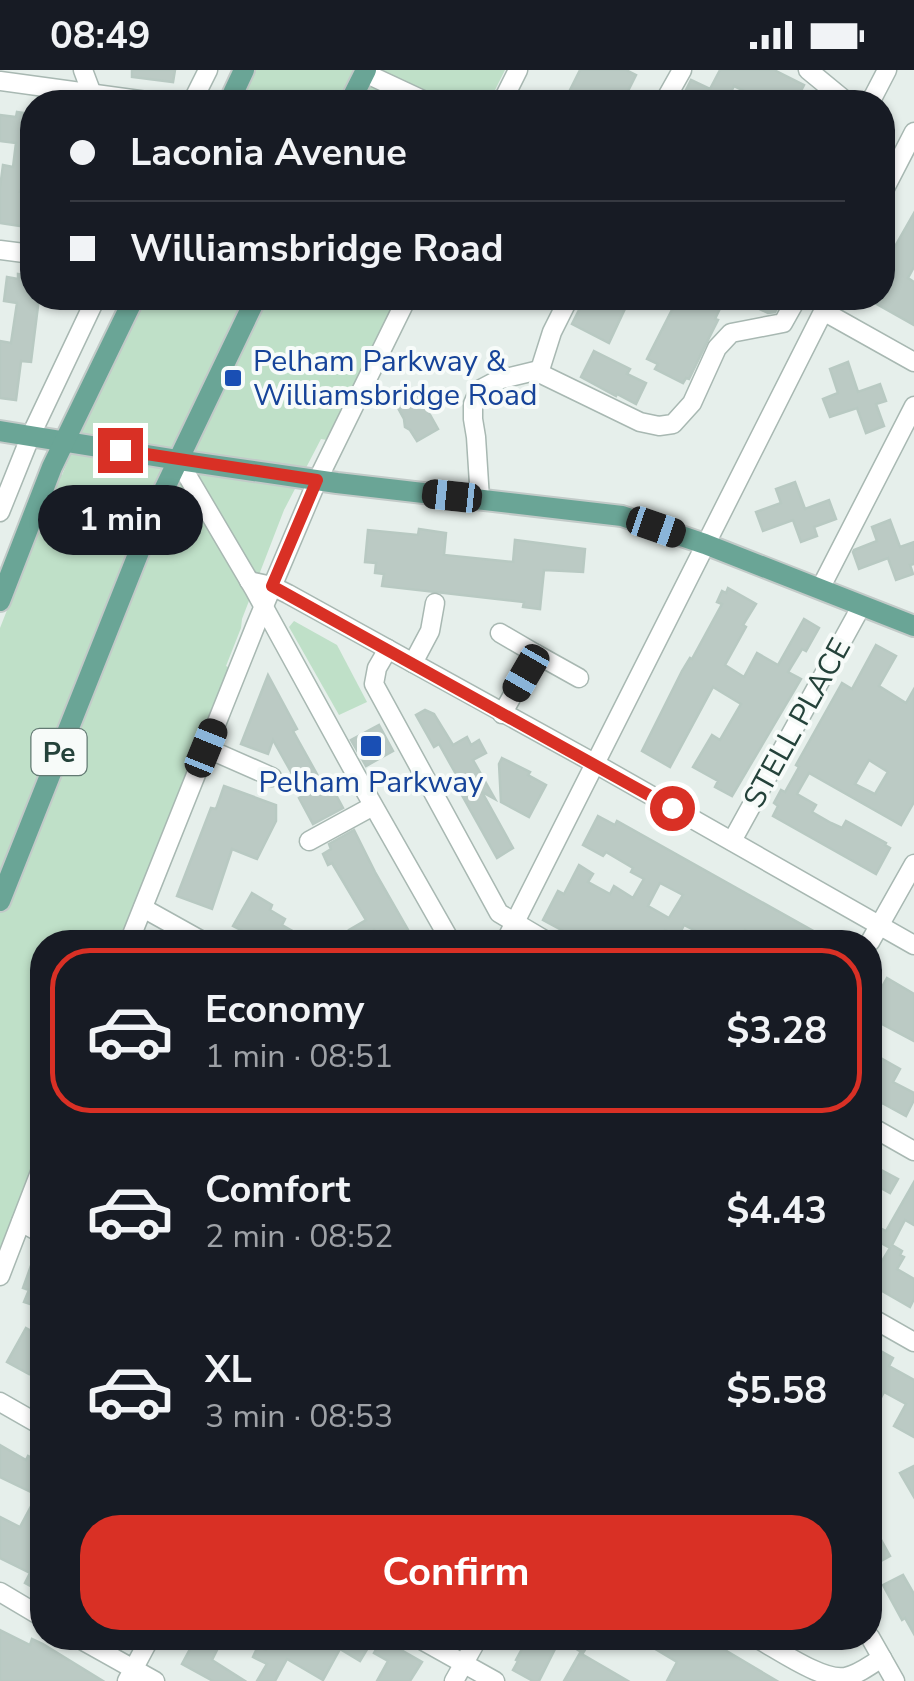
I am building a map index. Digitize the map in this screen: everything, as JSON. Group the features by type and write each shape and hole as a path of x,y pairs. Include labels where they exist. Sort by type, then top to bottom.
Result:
{"main road":[{"path":"0,601 52,467 128,310"},
{"name":"Pe","path":"0,901 178,460 250,310"},
{"path":"0,431 317,480 622,516 705,544 914,626"}],"street":[{"path":"808,70 830,90"},
{"path":"365,71 403,90"},
{"path":"0,81 40,90"},
{"path":"908,159 914,132"},
{"path":"0,512 31,435 90,310"},
{"path":"135,930 317,480 401,310"},
{"path":"539,372 563,310"},
{"path":"480,499 473,420 473,404 479,390 498,380 535,371 640,422 673,424 692,403 717,348 731,333 783,323 790,310"},
{"path":"511,930 824,310"},
{"path":"836,310 914,362"},
{"path":"820,589 914,406"},
{"path":"178,460 444,930"},
{"path":"249,581 272,586 413,663 914,945"},
{"path":"413,663 430,631 435,602"},
{"name":"STELL PLACE","path":"732,841 862,605"},
{"path":"500,633 579,678"},
{"path":"388,650 377,668 374,684 498,912 527,930"},
{"path":"502,714 536,654"},
{"path":"206,748 272,777"},
{"path":"309,841 373,806"},
{"path":"877,930 914,864"},
{"path":"143,908 182,930"},
{"path":"882,1133 914,1151"},
{"path":"0,1276 30,1200"},
{"path":"22,1222 30,1227"},
{"path":"882,1325 914,1342"},
{"path":"0,1402 30,1419"},
{"path":"0,1592 30,1610"},
{"path":"95,1650 130,1675 154,1681"},
{"path":"130,1675 144,1650"},
{"path":"440,1650 495,1681"},
{"path":"454,1681 471,1650"},
{"path":"777,1650 836,1678 854,1674 882,1658"},
{"path":"877,1650 895,1681"}],"green space":[{"path":"255,70 505,70 495,90 245,90"},
{"name":"Pelham Parkway","path":"138,310 391,310 327,440 321,439 284,510 242,619 226,666 230,668 127,930 30,930 30,1177 0,1254 0,628 88,413"},
{"path":"294,621 337,645 367,702 339,715 289,627"}],"building":[{"path":"132,70 175,70 173,82 132,77"},
{"path":"580,70 626,70 636,75 628,90 570,90"},
{"path":"720,70 774,70 804,85 801,90 742,90 734,86 732,90 686,90 691,80 710,89"},
{"path":"20,112 20,226 0,223 3,165 13,167 16,143 0,141 0,115 16,117"},
{"path":"914,213 914,267 908,278 914,282 914,325 887,310 895,310 895,246"},
{"path":"20,274 20,310 38,310 31,362 21,361 16,400 0,398 0,341 11,343 17,303 4,301 7,277 18,279"},
{"path":"579,310 624,310 609,343 572,324"},
{"path":"672,310 719,310 689,379 683,383 655,369 658,364 647,359"},
{"path":"594,351 630,369 627,374 646,383 636,404 581,377"},
{"path":"848,362 858,392 880,384 886,401 876,404 884,426 866,433 857,408 830,417 823,399 838,393 830,369"},
{"path":"419,395 438,429 417,441 405,427 398,408"},
{"path":"795,482 805,509 829,500 836,519 814,527 817,536 801,542 793,520 763,531 756,512 781,503 776,489"},
{"path":"890,520 900,547 914,542 914,564 910,565 913,574 896,580 888,558 859,569 853,552 877,541 872,527"},
{"path":"419,529 446,533 444,555 513,562 515,540 585,549 583,572 544,570 540,609 523,607 524,602 382,586 384,574 375,573 376,563 365,562 368,530 418,535"},
{"path":"728,588 756,604 725,665 744,677 757,653 778,665 804,619 819,628 788,672 801,679 732,796 715,787 718,781 693,767 712,735 720,740 741,704 713,687 670,767 642,751 682,671 722,604 717,602 722,591 726,593"},
{"path":"876,645 896,656 879,686 906,703 914,689 914,802 901,825 809,773 797,794 816,805 812,812 831,823 842,828 846,821 886,843 890,848 876,874 773,816 778,806 774,803 781,790 785,792 842,683 852,689","holes":["869,760 888,772 875,794 855,784"]},
{"path":"268,675 323,785 329,782 343,808 313,824 299,798 304,795 273,740 268,754 241,744"},
{"path":"425,710 434,714 453,745 467,737 471,745 479,740 486,753 473,760 495,799 482,792 513,848 497,858 453,779 457,776 439,744 434,747 416,715"},
{"path":"379,725 393,751 366,766 351,740"},
{"path":"502,758 546,785 529,817 501,802"},
{"path":"224,786 276,805 276,821 257,859 232,849 212,909 177,896 211,808 216,809"},
{"path":"598,816 615,825 617,821 812,930 694,930 684,925 682,930 562,930 543,920 558,891 564,894 579,865 593,874 588,882 610,894 614,886 633,898 644,879 606,852 603,856 583,845","holes":["660,883 683,895 669,918 648,906"]},
{"path":"354,830 408,930 349,930 366,920 332,863 328,865 323,854 331,849 329,844"},
{"path":"252,893 272,905 270,910 285,919 282,925 291,930 241,930 233,926"},
{"path":"887,978 914,994 914,1041 882,1024 882,987"},
{"path":"882,1059 900,1069 893,1082 914,1093 906,1116 882,1103"},
{"path":"882,1170 898,1179 890,1193 882,1189"},
{"path":"914,1182 914,1225 905,1220 892,1245 904,1257 897,1269 914,1279 910,1307 882,1291 882,1261 890,1248 882,1244 882,1229 886,1231"},
{"path":"30,1269 30,1304 24,1302 29,1290 23,1288"},
{"path":"26,1328 30,1330 29,1374 7,1362"},
{"path":"882,1352 893,1358 889,1366 914,1380 914,1437 894,1426 906,1404 884,1392 882,1396"},
{"path":"0,1445 26,1460 30,1457 30,1492 0,1477"},
{"path":"914,1466 914,1497 900,1473"},
{"path":"30,1508 30,1573 0,1558 0,1517 20,1527"},
{"path":"882,1541 890,1556 882,1560"},
{"path":"903,1575 914,1594 914,1634 883,1585"},
{"path":"0,1630 30,1645 30,1650 53,1650 103,1681 0,1681"},
{"path":"190,1650 217,1650 212,1660 245,1681 213,1681 182,1664"},
{"path":"256,1650 339,1650 323,1680 287,1659 275,1681 257,1681 267,1664 253,1657"},
{"path":"342,1650 367,1650 360,1661"},
{"path":"401,1650 422,1662 410,1681 377,1681 388,1661 374,1653"},
{"path":"521,1650 554,1650 539,1681 513,1670"},
{"path":"657,1650 725,1650 777,1681 667,1681 677,1662"},
{"path":"580,1653 628,1681 564,1681"}],"place":[{"name":"Pelham Parkway & Williamsbridge Road","path":"233,378"},
{"name":"Pelham Parkway","path":"371,746"}],"route":[{"path":"120,450 317,480 272,586 672,808"}]}
